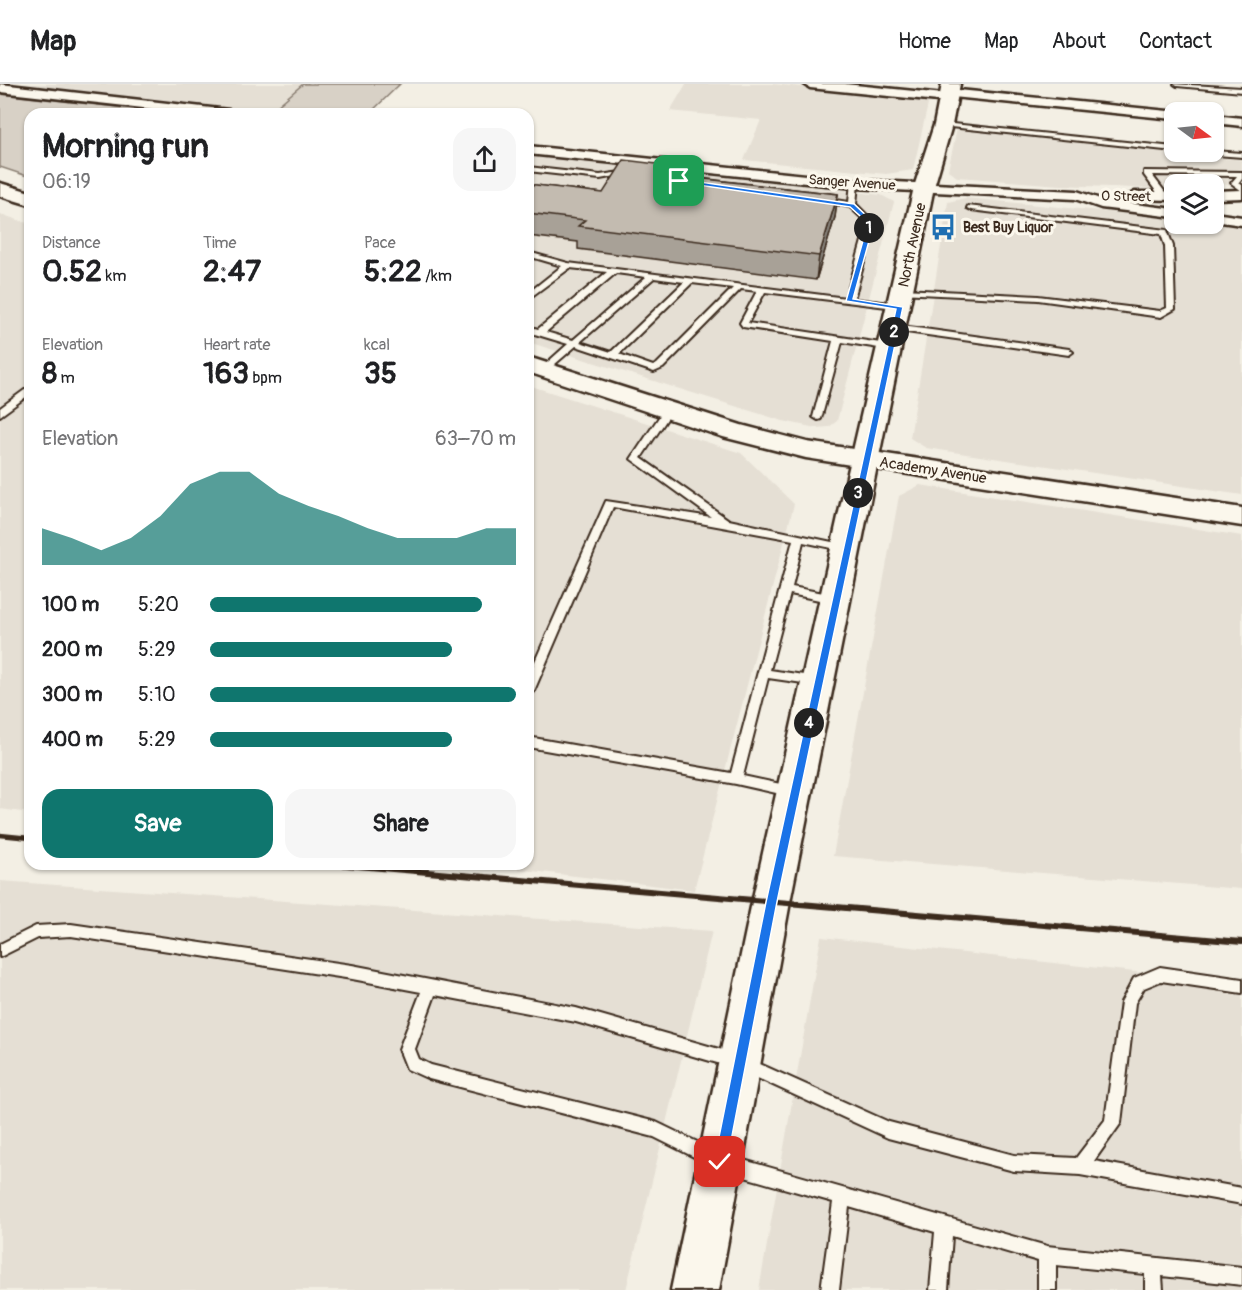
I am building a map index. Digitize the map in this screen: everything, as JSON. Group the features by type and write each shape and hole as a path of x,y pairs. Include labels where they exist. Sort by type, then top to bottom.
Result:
{"street":[{"path":"810,84 950,92 1164,114"},
{"path":"0,88 176,108"},
{"name":"North Avenue","path":"695,1290 835,599 924,187 943,125 950,92"},
{"path":"1224,120 1242,122"},
{"name":"Sanger Avenue","path":"534,151 854,184 1077,195 1101,204 1164,212"},
{"path":"0,189 24,197"},
{"path":"1224,195 1242,194"},
{"name":"O Street","path":"1077,195 1164,196"},
{"path":"1224,219 1242,221"},
{"name":"Academy Avenue","path":"536,366 668,410 783,444 865,460 1242,517"}],"lane":[{"path":"1177,84 1242,90"},
{"path":"943,125 1164,148"},
{"path":"1224,154 1240,155 1242,173 1234,183 1242,189"},
{"path":"534,170 614,179 639,173 645,163"},
{"path":"1164,191 1147,173 1242,173"},
{"path":"852,205 854,184"},
{"path":"810,198 852,205 871,223 849,301"},
{"path":"1101,204 1102,223"},
{"path":"762,290 744,323 746,326 838,339 897,318 1028,297 1161,314 1171,309 1169,246 1164,232 1155,229 971,208"},
{"path":"1154,211 1155,229"},
{"path":"534,256 568,265 849,301 897,318 1069,352"},
{"path":"534,292 568,265"},
{"path":"540,333 614,271"},
{"path":"536,366 575,342 652,276"},
{"path":"613,356 691,280"},
{"path":"534,285 541,287"},
{"path":"534,331 575,342 654,369 660,366 739,287"},
{"path":"818,417 838,339"},
{"path":"0,413 24,395"},
{"path":"668,410 636,459 677,485 726,522"},
{"path":"534,677 610,503 726,522 846,548"},
{"path":"736,779 799,538"},
{"path":"786,590 835,599"},
{"path":"764,673 818,681"},
{"path":"534,743 736,779 795,792"},
{"path":"0,951 36,932 71,930 352,972 576,1015 740,1062 888,1130 1014,1163 1080,1167 1242,1196"},
{"path":"1080,1167 1113,1123 1128,1002 1139,984 1160,974 1242,986"},
{"path":"430,987 407,1049 413,1064 429,1072 656,1130 720,1162 1047,1255 1242,1276"},
{"path":"830,1290 842,1196"},
{"path":"939,1290 944,1225"},
{"path":"1047,1255 1047,1290"},
{"path":"1153,1266 1154,1290"}],"shaded area":[{"path":"22,84 303,84 275,108 226,108"},
{"path":"303,84 400,84 375,108 275,108"},
{"path":"686,84 772,84 929,100 913,170 886,174 744,160 761,120 670,111"},
{"path":"0,94 125,108 24,108 24,175 0,167"},
{"path":"957,129 1164,152 1164,162 1224,162 1224,158 1242,160 1242,185 1224,185 1224,174 1164,174 1164,189 1159,189 1060,185 957,177 948,170"},
{"path":"534,155 881,195 894,202 837,421 829,427 816,428 783,421 534,344"},
{"path":"965,198 1164,217 1164,234 1224,234 1224,223 1242,225 1242,495 926,448 910,438 948,202"},
{"path":"0,214 24,222 24,812 0,809"},
{"path":"534,387 741,453 794,504 694,890 524,870 534,870"},
{"path":"920,485 1242,536 1242,889 833,856 899,496"},
{"path":"0,881 712,931 626,1290 0,1290"},
{"path":"821,937 1242,984 1242,1290 759,1290"}],"building":[{"path":"624,160 674,166 669,175 838,194 819,256 578,226 585,220 534,214 534,185 603,193"}],"railway":[{"path":"0,835 24,837"},
{"path":"405,870 1242,942"}],"place":[{"name":"Best Buy Liquor","path":"943,227"}],"route":[{"path":"679,181 780,193 852,205 871,223 849,301 900,307 860,481 771,902 720,1162"}]}
